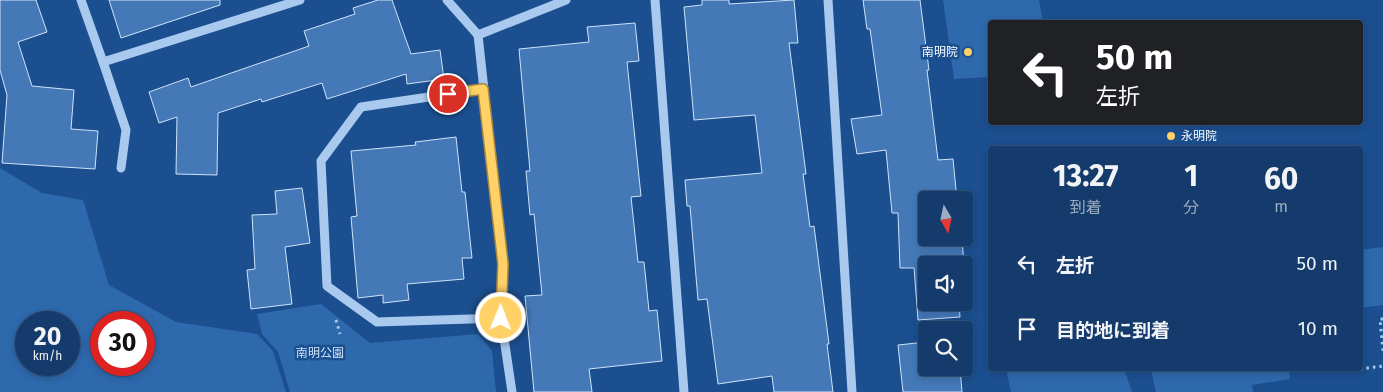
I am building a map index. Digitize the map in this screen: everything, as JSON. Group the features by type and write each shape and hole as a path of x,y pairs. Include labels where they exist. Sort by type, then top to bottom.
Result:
{"street":[{"path":"81,0 126,130 121,168"},
{"path":"103,62 300,0"},
{"path":"447,0 478,35 503,264 501,318 512,392"},
{"path":"478,35 566,0"},
{"path":"655,0 684,392"},
{"path":"828,0 852,392"},
{"path":"483,89 361,106 321,161 327,286 377,322 501,318"}],"path":[{"path":"1383,319 1380,319 1383,351"},
{"path":"1363,368 1383,366"}],"green space":[{"path":"943,0 1039,0 1043,20 988,20 988,77 954,79"},
{"path":"0,168 42,193 83,200 109,285 176,322 257,334 273,351 286,392 0,392"},
{"path":"1383,247 1383,305 1363,308 1363,250"},
{"name":"南明公園","path":"321,304 370,343 478,334 492,351 496,392 290,392 278,352 262,334 257,314"},
{"path":"1006,371 1125,371 1132,392 1011,392"},
{"path":"1151,371 1289,371 1290,379 1252,385 1253,392 1156,392"}],"building":[{"path":"0,0 36,0 47,32 18,42 32,86 74,90 71,129 98,131 95,169 2,163 7,95 0,70"},
{"path":"109,0 220,0 220,5 121,38"},
{"path":"378,0 392,0 411,54 440,50 444,79 407,84 406,74 327,99 322,83 262,102 261,99 218,113 217,175 176,174 177,117 159,123 149,92 188,78 191,87 309,46 304,31 355,14 353,8"},
{"path":"702,0 729,0 729,4 794,0 798,43 789,43 806,174 803,174 810,227 814,226 833,392 774,392 772,376 718,384 707,299 698,300 690,206 687,206 685,180 762,173 755,115 694,120 684,7 702,5"},
{"path":"863,0 920,0 938,160 953,159 956,191 918,191 918,246 963,246 963,256 918,256 918,311 960,311 960,317 918,320 914,268 900,268 898,213 892,213 886,150 857,154 851,119 882,115 870,29 867,29"},
{"path":"635,23 639,61 627,62 641,196 631,197 638,262 644,262 649,311 657,310 662,361 589,369 592,392 534,392 525,296 542,295 534,214 530,215 526,171 530,171 519,49 589,42 587,27"},
{"path":"456,137 462,192 465,192 472,258 462,258 464,279 407,284 409,300 383,303 383,295 358,298 351,217 357,216 351,151 416,145 415,142"},
{"path":"302,188 310,243 285,247 292,304 251,309 247,270 255,269 252,215 277,214 275,191"},
{"path":"918,343 918,376 961,376 962,392 903,392 898,345"}],"place":[{"name":"南明院","path":"968,52"},
{"name":"永明院","path":"1171,136"}],"route":[{"path":"448,94 483,89 503,264 501,318"}]}
